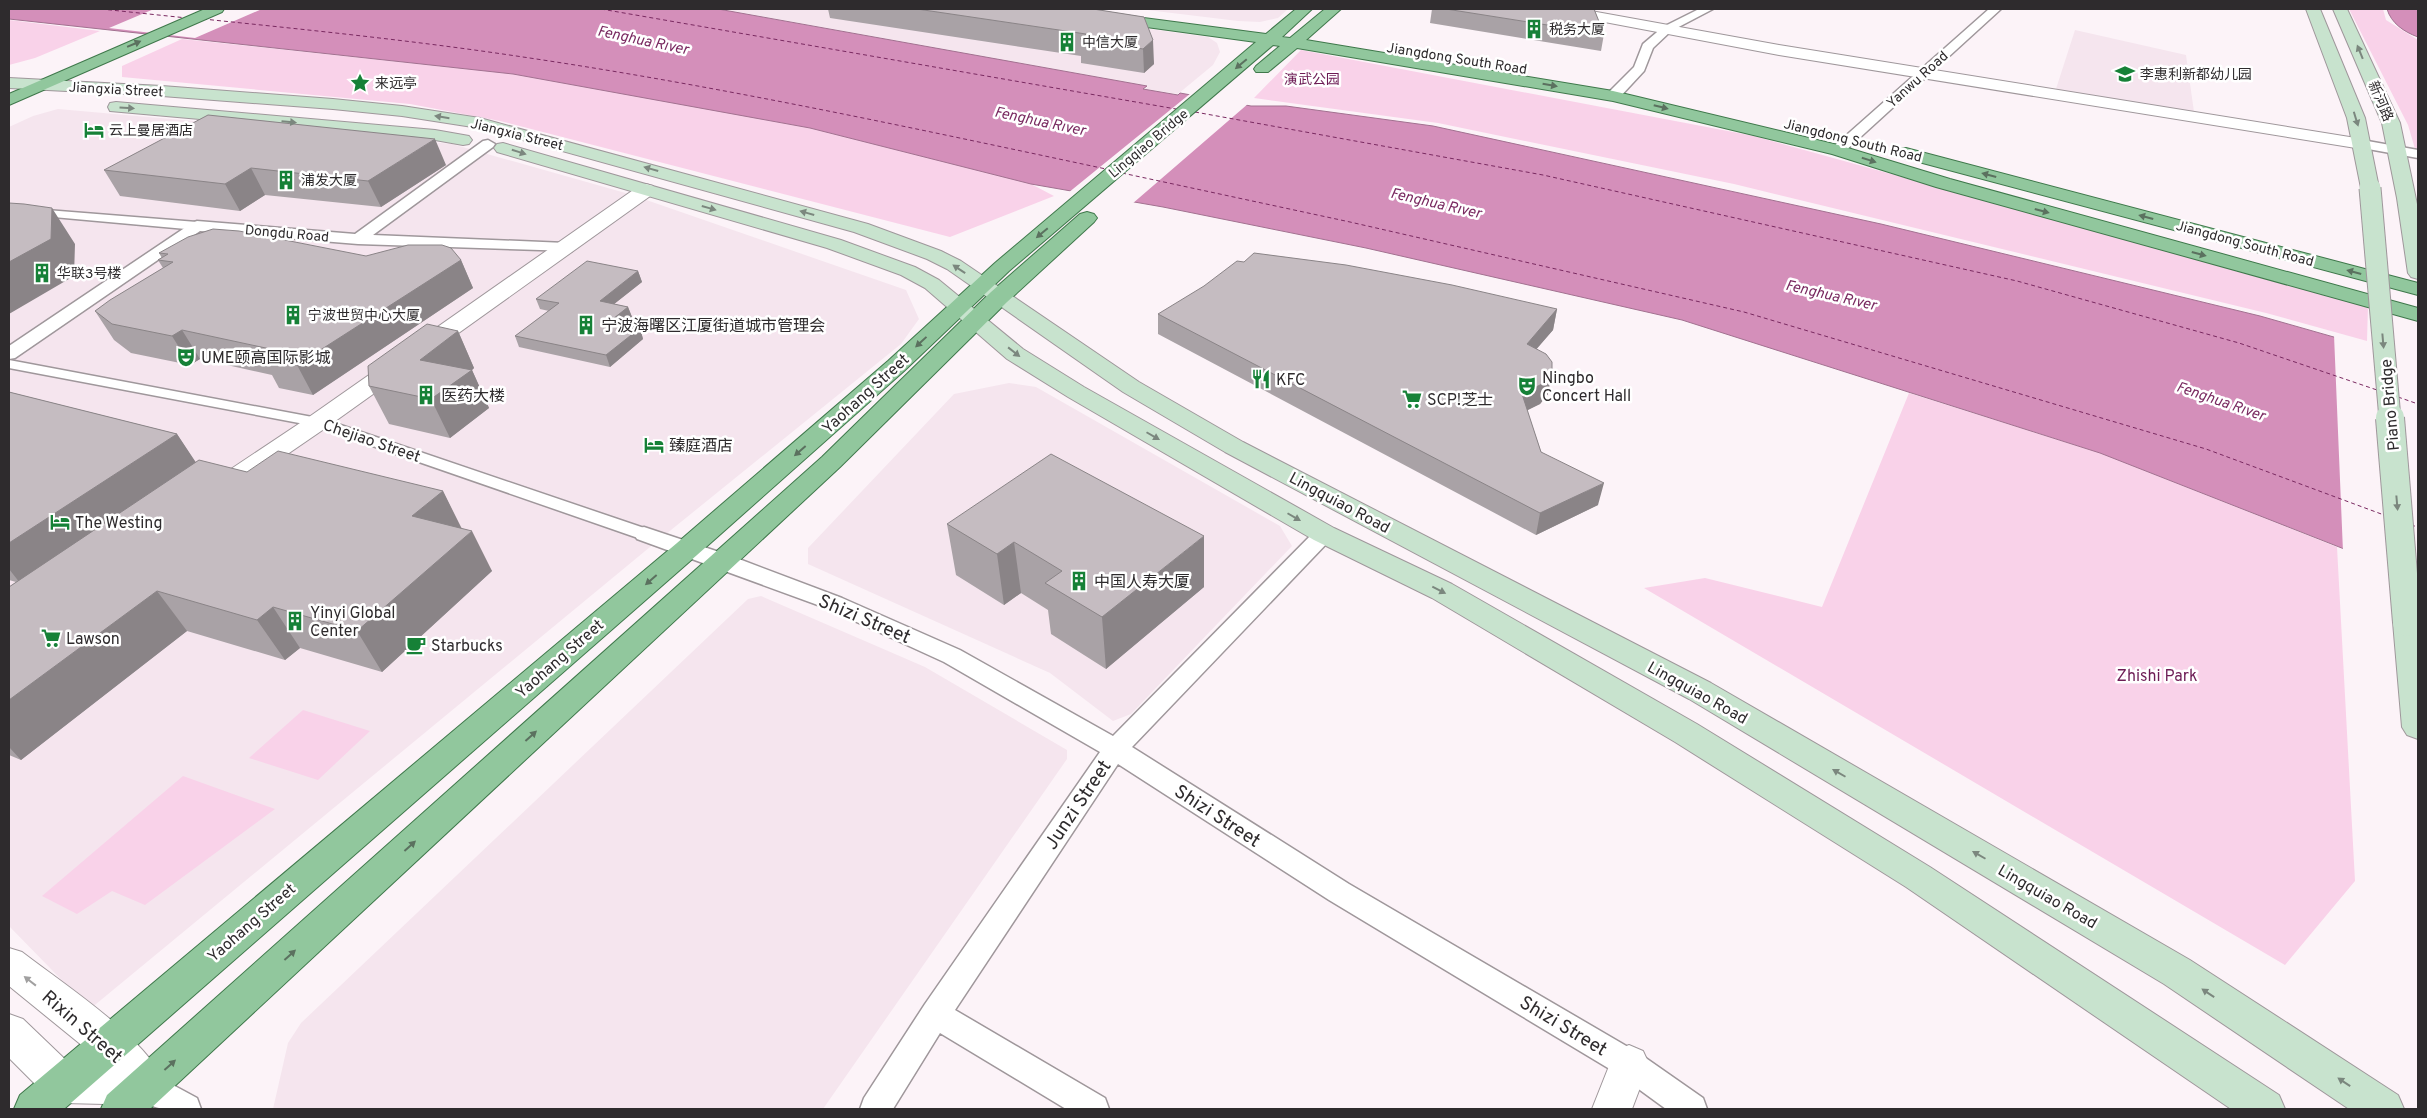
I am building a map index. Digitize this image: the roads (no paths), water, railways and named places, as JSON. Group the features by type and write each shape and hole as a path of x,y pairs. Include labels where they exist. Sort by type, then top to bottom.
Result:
{"main road":[{"path":"42,94 89,63 217,9"},
{"path":"1044,9 1274,35"},
{"path":"1114,9 1274,35"},
{"name":"Lingqiao Bridge","path":"1099,200 1216,85 1304,9"},
{"name":"Lingqiao Bridge","path":"1099,200 1300,39 1334,9"},
{"name":"新河路","path":"2312,9 2356,118 2370,188"},
{"name":"新河路","path":"2340,9 2391,123 2407,198 2418,273"},
{"name":"Jiangdong South Road","path":"1274,35 1619,90 1845,144 2418,289"},
{"path":"9,81 34,68"},
{"name":"Jiangxia Street","path":"9,81 42,94"},
{"name":"Jiangxia Street","path":"9,100 42,94 333,104 402,111 480,123 861,228 934,255 991,291"},
{"name":"Jiangxia Street","path":"97,106 435,135 488,144 834,244 884,262 932,284 968,313"},
{"name":"Jiangdong South Road","path":"1845,144 1943,183 2418,315"},
{"name":"Piano Bridge","path":"2370,188 2407,622 2418,728"},
{"name":"Yaohang Street","path":"134,1098 838,455 968,313 991,291 1099,200"},
{"name":"Lingquiao Road","path":"991,291 1131,387 1234,447 1700,691 2177,972 2384,1109"},
{"name":"Yaohang Street","path":"34,1109 687,549 896,366 968,313"},
{"name":"Lingquiao Road","path":"968,313 1016,354 1076,392 1324,534 1442,591 1686,733 1918,877 2265,1109"}],"street":[{"path":"1557,9 1922,74 2418,154"},
{"path":"1619,90 1640,68 1647,47 1667,29 1707,9"},
{"name":"Yanwu Road","path":"1845,144 1995,9"},
{"path":"358,239 488,144"},
{"path":"196,504 318,422 646,190"},
{"name":"Dongdu Road","path":"9,210 358,239 566,248"},
{"path":"9,354 197,226"},
{"name":"Chejiao Street","path":"9,364 318,422 723,561"},
{"name":"Junzi Street","path":"875,1109 935,1014 1115,749 1324,534"},
{"name":"Shizi Street","path":"723,561 834,603 952,656 1115,749 1339,892 1629,1064 1692,1109"},
{"name":"Rixin Street","path":"9,964 109,1043 134,1098"},
{"path":"935,1014 1094,1109"},
{"path":"9,1032 63,1084"},
{"path":"1612,1109 1629,1064"},
{"name":"Rixin Street","path":"63,1084 134,1098"},
{"path":"134,1098 186,1109"}],"water":[{"name":"Fenghua Rıver","path":"9,9 718,9 1147,86 1143,89 1178,95 1180,93 1251,106 1286,106 1433,126 1881,224 2260,316 2418,361 2418,578 2100,453 1682,320 1366,248 1163,207 1031,184 810,128 513,74 9,19"},
{"path":"2387,9 2418,9 2418,37 2399,26 2392,19"}],"place":[{"name":"税务大厦","path":"1534,29"},
{"name":"中信大厦","path":"1067,42"},
{"name":"李惠利新都幼儿园","path":"2125,74"},
{"name":"来远亭","path":"360,83"},
{"name":"云上曼居酒店","path":"94,130"},
{"name":"浦发大厦","path":"286,180"},
{"name":"华联3号楼","path":"42,273"},
{"name":"宁波世贸中心大厦","path":"293,315"},
{"name":"宁波海曙区江厦街道城市管理会","path":"586,325"},
{"name":"UME颐高国际影城","path":"186,357"},
{"name":"KFC","path":"1261,379"},
{"name":"Ningbo Concert Hall","path":"1527,386"},
{"name":"医药大楼","path":"426,395"},
{"name":"SCP!芝士","path":"1412,399"},
{"name":"臻庭酒店","path":"654,445"},
{"name":"The Westing","path":"60,522"},
{"name":"中国人寿大厦","path":"1079,581"},
{"name":"Yinyi Global Center","path":"295,621"},
{"name":"Lawson","path":"51,638"},
{"name":"Starbucks","path":"416,645"}],"park label":[{"name":"演武公园","path":"1312,79"},
{"name":"Zhishi Park","path":"2157,675"}]}
